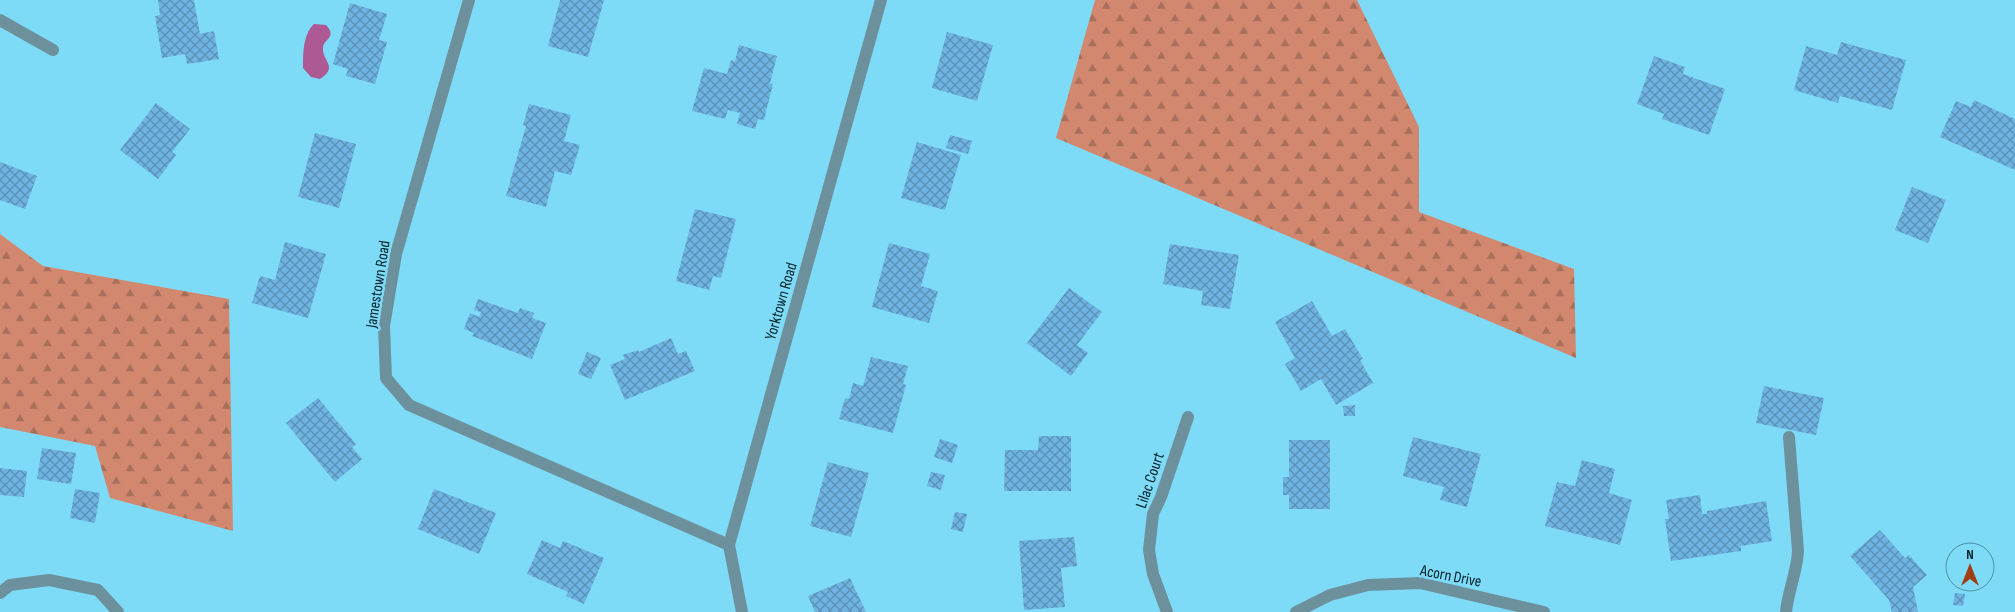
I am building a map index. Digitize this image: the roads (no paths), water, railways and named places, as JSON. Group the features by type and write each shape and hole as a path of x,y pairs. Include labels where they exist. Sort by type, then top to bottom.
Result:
{"street":[{"name":"Jamestown Road","path":"469,0 396,254 384,326 386,378 409,405 729,545"},
{"name":"Yorktown Road","path":"742,612 729,545 881,0"},
{"path":"0,20 53,50"},
{"name":"Lilac Court","path":"1167,612 1153,574 1149,550 1153,514 1161,497 1188,417"},
{"path":"1786,612 1787,599 1797,564 1798,550 1789,437"},
{"path":"0,593 10,585 50,580 98,590 118,612"},
{"name":"Acorn Drive","path":"1296,612 1330,595 1368,585 1420,583 1544,612"}]}
